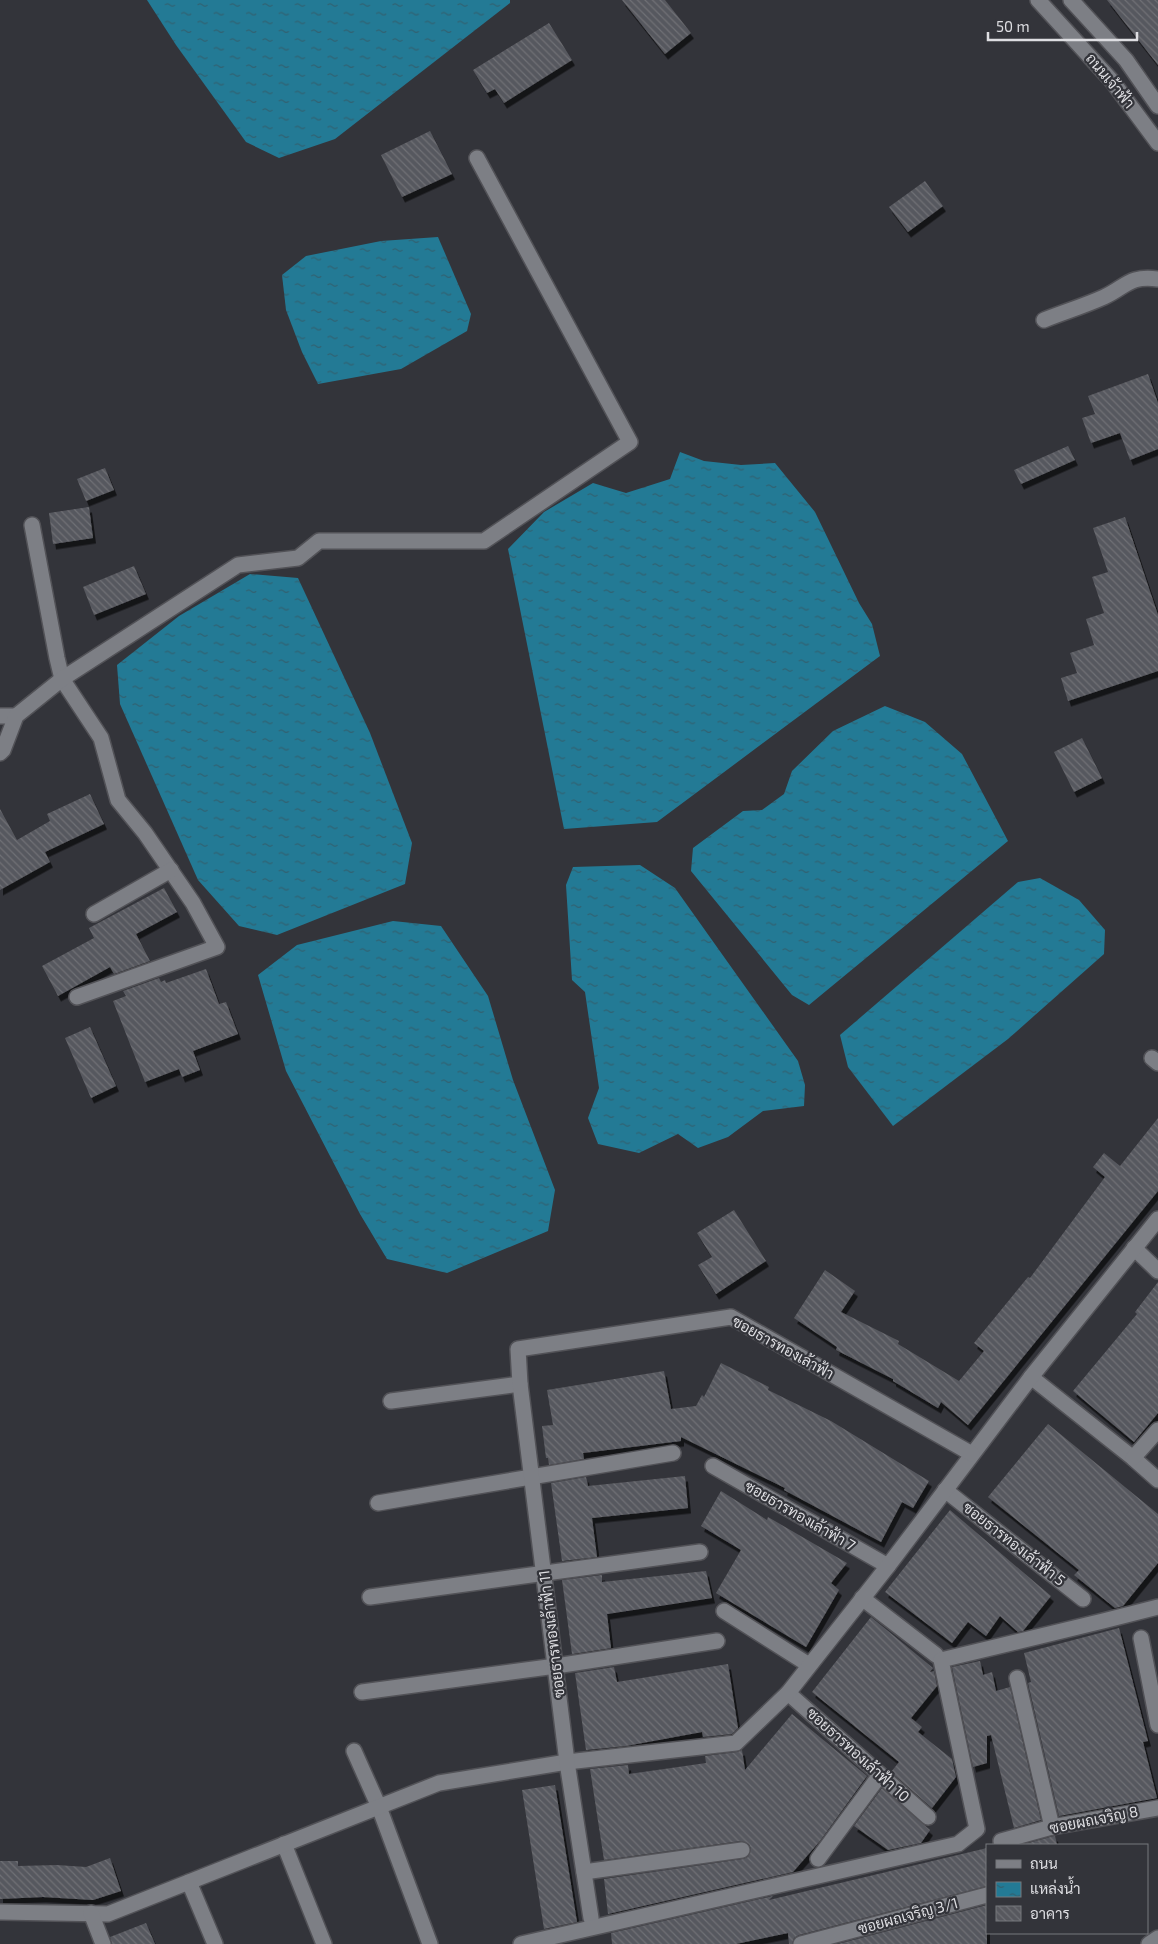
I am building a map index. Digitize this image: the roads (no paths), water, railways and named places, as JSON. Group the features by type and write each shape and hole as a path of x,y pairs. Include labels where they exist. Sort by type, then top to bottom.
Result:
{"street":[{"name":"ถนนเจ้าฟ้า","path":"1038,0 1112,81 1158,143"},
{"name":"ถนนเจ้าฟ้า","path":"1071,0 1126,60 1158,106"},
{"path":"0,753 3,750 16,716 62,679 238,565 298,558 319,541 484,540 630,442 477,158"},
{"path":"1044,320 1106,296 1135,279 1158,279"},
{"path":"32,525 62,679 101,738 118,800 171,870 193,903 217,947 77,997"},
{"path":"0,716 16,716"},
{"path":"94,914 171,870"},
{"path":"0,1912 108,1914 440,1783 567,1762 736,1743 788,1693 888,1566 1031,1377 1158,1219"},
{"path":"1134,1248 1158,1271"},
{"name":"ซอยธารทองเล้าฟ้า","path":"518,1349 731,1317 972,1454"},
{"name":"ซอยธารทองเล้าฟ้า 11","path":"518,1349 520,1384 533,1476 567,1762 591,1918"},
{"path":"1031,1377 1158,1480"},
{"path":"391,1402 520,1384"},
{"path":"1133,1458 1158,1430"},
{"path":"378,1502 673,1453"},
{"name":"ซอยธารทองเล้าฟ้า 7","path":"713,1466 888,1566"},
{"name":"ซอยธารทองเล้าฟ้า 5","path":"945,1490 1083,1599"},
{"path":"370,1598 700,1552"},
{"path":"862,1598 936,1655"},
{"path":"521,1944 958,1844 977,1829 941,1660 1158,1607"},
{"path":"724,1611 809,1665"},
{"path":"1141,1638 1158,1725"},
{"path":"362,1692 556,1666 717,1641"},
{"path":"1017,1678 1052,1827"},
{"name":"ซอยธารทองเล้าฟ้า 10","path":"788,1693 928,1817"},
{"path":"354,1750 378,1807 430,1944"},
{"path":"818,1859 880,1775"},
{"name":"ซอยผถเจริญ 8","path":"1001,1842 1052,1827 1158,1808"},
{"path":"284,1844 324,1944"},
{"path":"584,1872 742,1850"},
{"path":"189,1882 215,1944"},
{"name":"ซอยผถเจริญ 3/1","path":"807,1943 986,1895"},
{"path":"91,1914 103,1944"},
{"path":"1149,1944 1158,1938"}],"water":[{"path":"147,0 510,0 510,3 335,139 279,158 246,142 176,45"},
{"path":"438,237 471,314 467,331 401,369 318,384 302,352 286,310 282,275 306,256 381,241"},
{"path":"680,452 704,461 741,465 775,463 815,512 859,603 872,624 880,656 657,822 564,829 508,549 544,512 593,483 626,493 670,479"},
{"path":"250,574 298,578 370,733 412,843 405,884 277,935 239,926 198,880 120,704 117,665 179,616"},
{"path":"885,706 925,722 962,754 1008,841 809,1005 792,995 691,871 693,848 743,811 762,810 784,794 792,771 833,731"},
{"path":"640,865 675,888 798,1061 805,1085 804,1106 763,1111 728,1137 698,1148 678,1134 639,1153 598,1144 588,1118 599,1088 585,992 572,980 566,885 573,867"},
{"path":"1040,878 1079,900 1105,930 1104,954 1008,1039 893,1126 848,1067 840,1035 1018,882"},
{"path":"393,921 441,926 488,996 513,1080 555,1190 548,1231 447,1273 387,1259 360,1214 286,1071 258,975 297,945"}]}
